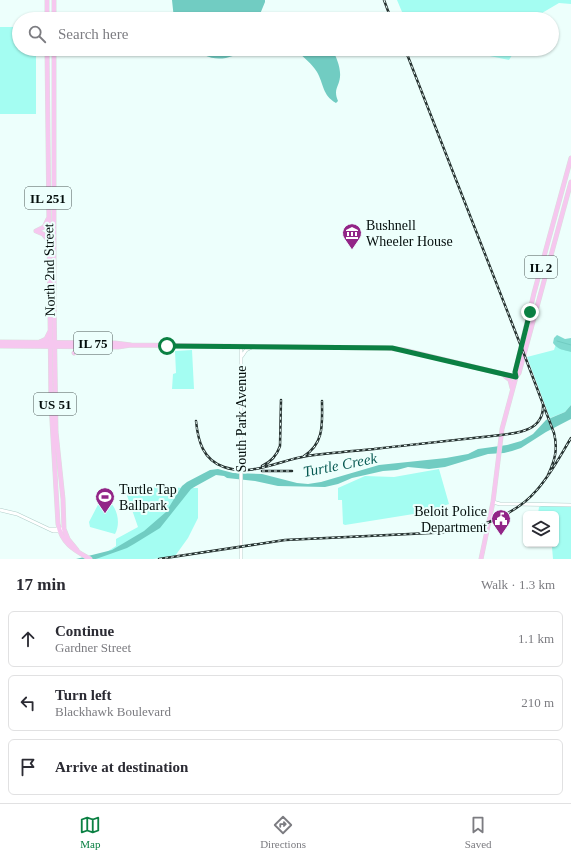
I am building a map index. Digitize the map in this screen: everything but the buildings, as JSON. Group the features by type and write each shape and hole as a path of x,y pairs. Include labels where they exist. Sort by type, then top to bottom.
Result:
{"main road":[{"path":"47,0 47,12"},
{"path":"54,0 54,12"},
{"name":"North 2nd Street","path":"47,56 50,331 53,345"},
{"name":"North 2nd Street","path":"53,345 54,56"},
{"name":"IL 2","path":"516,377 515,372 530,312 571,158"},
{"name":"IL 2","path":"493,502 503,423 512,388 519,373 571,182"},
{"path":"48,219 44,226 36,231 43,234 49,241"},
{"path":"0,346 38,344 46,339 50,331"},
{"path":"54,334 71,350 73,354 85,347"},
{"path":"0,342 38,344 53,356 65,345"},
{"name":"IL 75","path":"38,344 65,345 120,343 131,345 392,348 516,377"},
{"name":"US 51","path":"53,345 56,466 63,499 61,529 66,544 73,550 90,559"},
{"name":"IL 75","path":"65,345 85,347 122,347 131,345"},
{"path":"504,374 510,380 512,388"},
{"path":"481,559 493,502"}],"street":[{"name":"South Park Avenue","path":"241,346 241,559"},
{"path":"241,358 245,351 253,346"},
{"path":"493,502 571,505"},
{"path":"0,510 17,514 48,529 61,529"}],"shaded area":[{"path":"172,0 265,0 261,12 173,12"},
{"path":"397,0 571,0 571,4 559,3 544,12 402,12"},
{"path":"0,27 12,27 12,56 36,56 36,114 0,114"},
{"path":"206,56 234,56 220,59"},
{"path":"302,56 335,56 340,70 336,91 338,101 336,103 331,100 326,93 319,76 308,61"},
{"path":"490,56 512,56 509,60"},
{"path":"557,335 565,339 571,338 571,352 559,348 553,343 554,338"},
{"path":"557,341 571,345 571,405 565,412 550,418 527,357 554,350"},
{"path":"192,350 194,389 172,389 173,374 176,373 175,351"},
{"path":"571,405 571,419 546,432 521,448 504,453 488,454 445,467 429,469 408,467 397,470 383,471 352,478 338,484 325,487 278,486 216,475 191,489 160,528 134,544 96,559 76,559 112,550 144,531 166,512 182,486 210,470 218,469 233,473 262,474 297,483 308,484 321,482 379,465 446,458 468,454 478,449 507,445 521,441 533,434 546,420 565,412"},
{"path":"439,469 449,504 426,512 345,525 343,524 342,500 338,500 338,488 365,476 394,477"},
{"path":"124,487 198,488 198,518 188,538 175,556 153,559 96,559 116,546 116,539 138,527"},
{"name":"Turtle Tap Ballpark","path":"102,497 111,503 116,512 118,523 115,534 90,527 89,522"},
{"path":"571,506 571,559 553,559 552,547 559,547 559,511 538,511 539,507"}],"waterway":[{"path":"557,341 571,345"}],"railway":[{"path":"384,0 388,12"},
{"path":"408,56 554,433 556,444 555,454 548,475"},
{"path":"262,466 273,458 280,446 281,400"},
{"path":"304,456 316,445 321,432 322,401"},
{"path":"196,421 198,436 206,455 211,460 224,467 234,470 245,470 266,467 307,456 515,433 529,429 535,425 542,413 543,405"},
{"path":"159,559 285,540 451,532 473,528 497,519 528,499 545,479 571,438"},
{"path":"262,471 292,471"}],"place":[{"name":"Bushnell Wheeler House","path":"352,250"},
{"name":"Turtle Tap Ballpark","path":"105,514"},
{"name":"Beloit Police Department","path":"501,536"}],"route":[{"path":"167,346 392,348 516,377 515,372 530,312"}],"water label":[{"name":"Turtle Creek","path":"340,465"}]}
